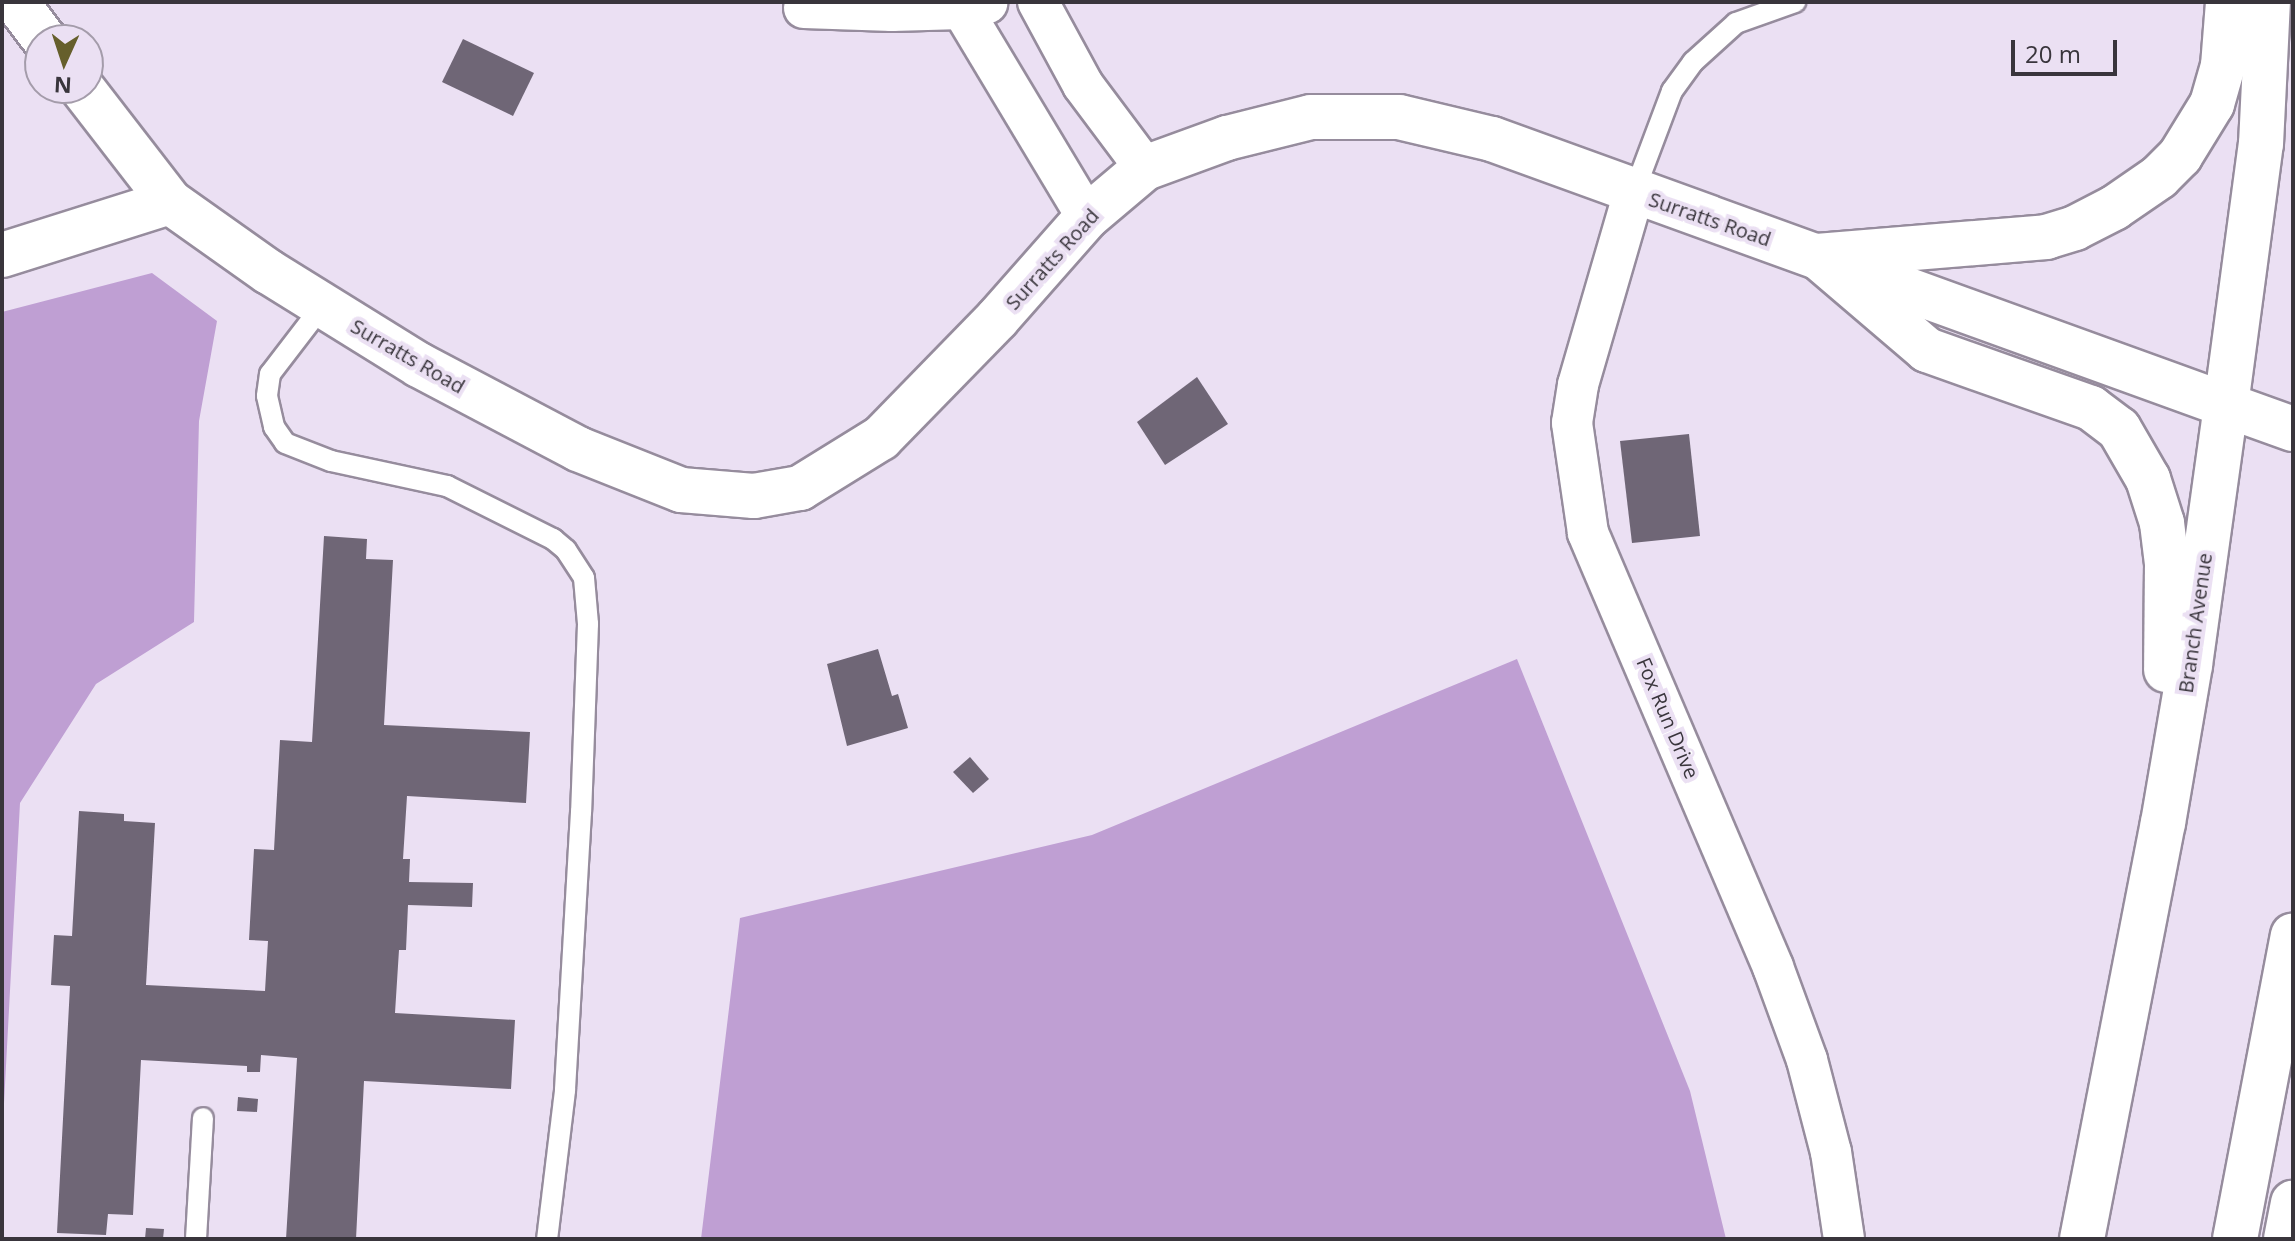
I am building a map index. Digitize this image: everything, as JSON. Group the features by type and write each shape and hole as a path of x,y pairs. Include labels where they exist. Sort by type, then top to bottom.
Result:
{"main road":[{"path":"16,2 33,24"},
{"path":"1817,256 2046,237 2075,228 2114,208 2159,177 2180,156 2212,104 2223,66 2228,2"},
{"name":"Branch Avenue","path":"2082,1239 2163,823 2190,665 2261,144 2268,2"},
{"name":"Surratts Road","path":"94,104 170,202 323,305 419,365 590,455 681,490 754,496 800,488 881,438 997,319 1087,217 1145,168 1174,155 1278,123 1311,117 1399,117 1492,139 2293,429"},
{"path":"2,255 170,202"},
{"path":"1817,256 1927,350 2091,408 2119,429 2135,451 2162,523 2167,564 2163,823"},
{"path":"2235,1239 2293,935"},
{"path":"2286,1239 2293,1203"}],"street":[{"path":"1038,2 1083,85 1145,168"},
{"path":"794,5 976,6 1087,217"},
{"name":"Fox Run Drive","path":"1634,192 1578,385 1572,423 1588,533 1773,967 1807,1060 1831,1152 1844,1239"}],"lane":[{"path":"1634,192 1672,91 1693,62 1736,23 1795,2"},
{"path":"323,305 270,374 267,396 274,427 285,443 331,461 447,486 553,539 566,550 584,578 588,624 581,828 565,1091 547,1239"},
{"path":"196,1239 203,1118"}],"shaded area":[{"path":"152,273 217,321 199,421 194,622 96,684 20,803 2,1141 2,312"},
{"path":"1517,659 1690,1091 1726,1239 701,1239 740,918 1092,835"}],"building":[{"path":"463,39 534,73 513,116 442,82"},
{"path":"1197,377 1228,424 1165,465 1137,422"},
{"path":"1689,434 1700,536 1632,543 1620,441"},
{"path":"324,536 367,539 366,559 393,560 384,725 530,732 526,803 407,796 403,859 410,859 409,882 473,883 472,907 408,905 406,950 399,950 395,1013 515,1020 511,1089 364,1081 356,1239 286,1239 297,1058 261,1055 260,1072 247,1072 247,1066 141,1060 133,1215 108,1214 106,1235 57,1233 70,986 51,985 54,935 72,936 79,811 124,814 124,821 155,823 146,985 265,991 268,941 249,940 254,849 274,850 280,740 312,742"},
{"path":"878,649 892,696 898,694 908,728 847,746 827,664"},
{"path":"970,757 989,779 973,793 953,772"},
{"path":"238,1097 258,1099 257,1112 237,1111"},
{"path":"146,1228 164,1229 163,1239 145,1239"}]}
